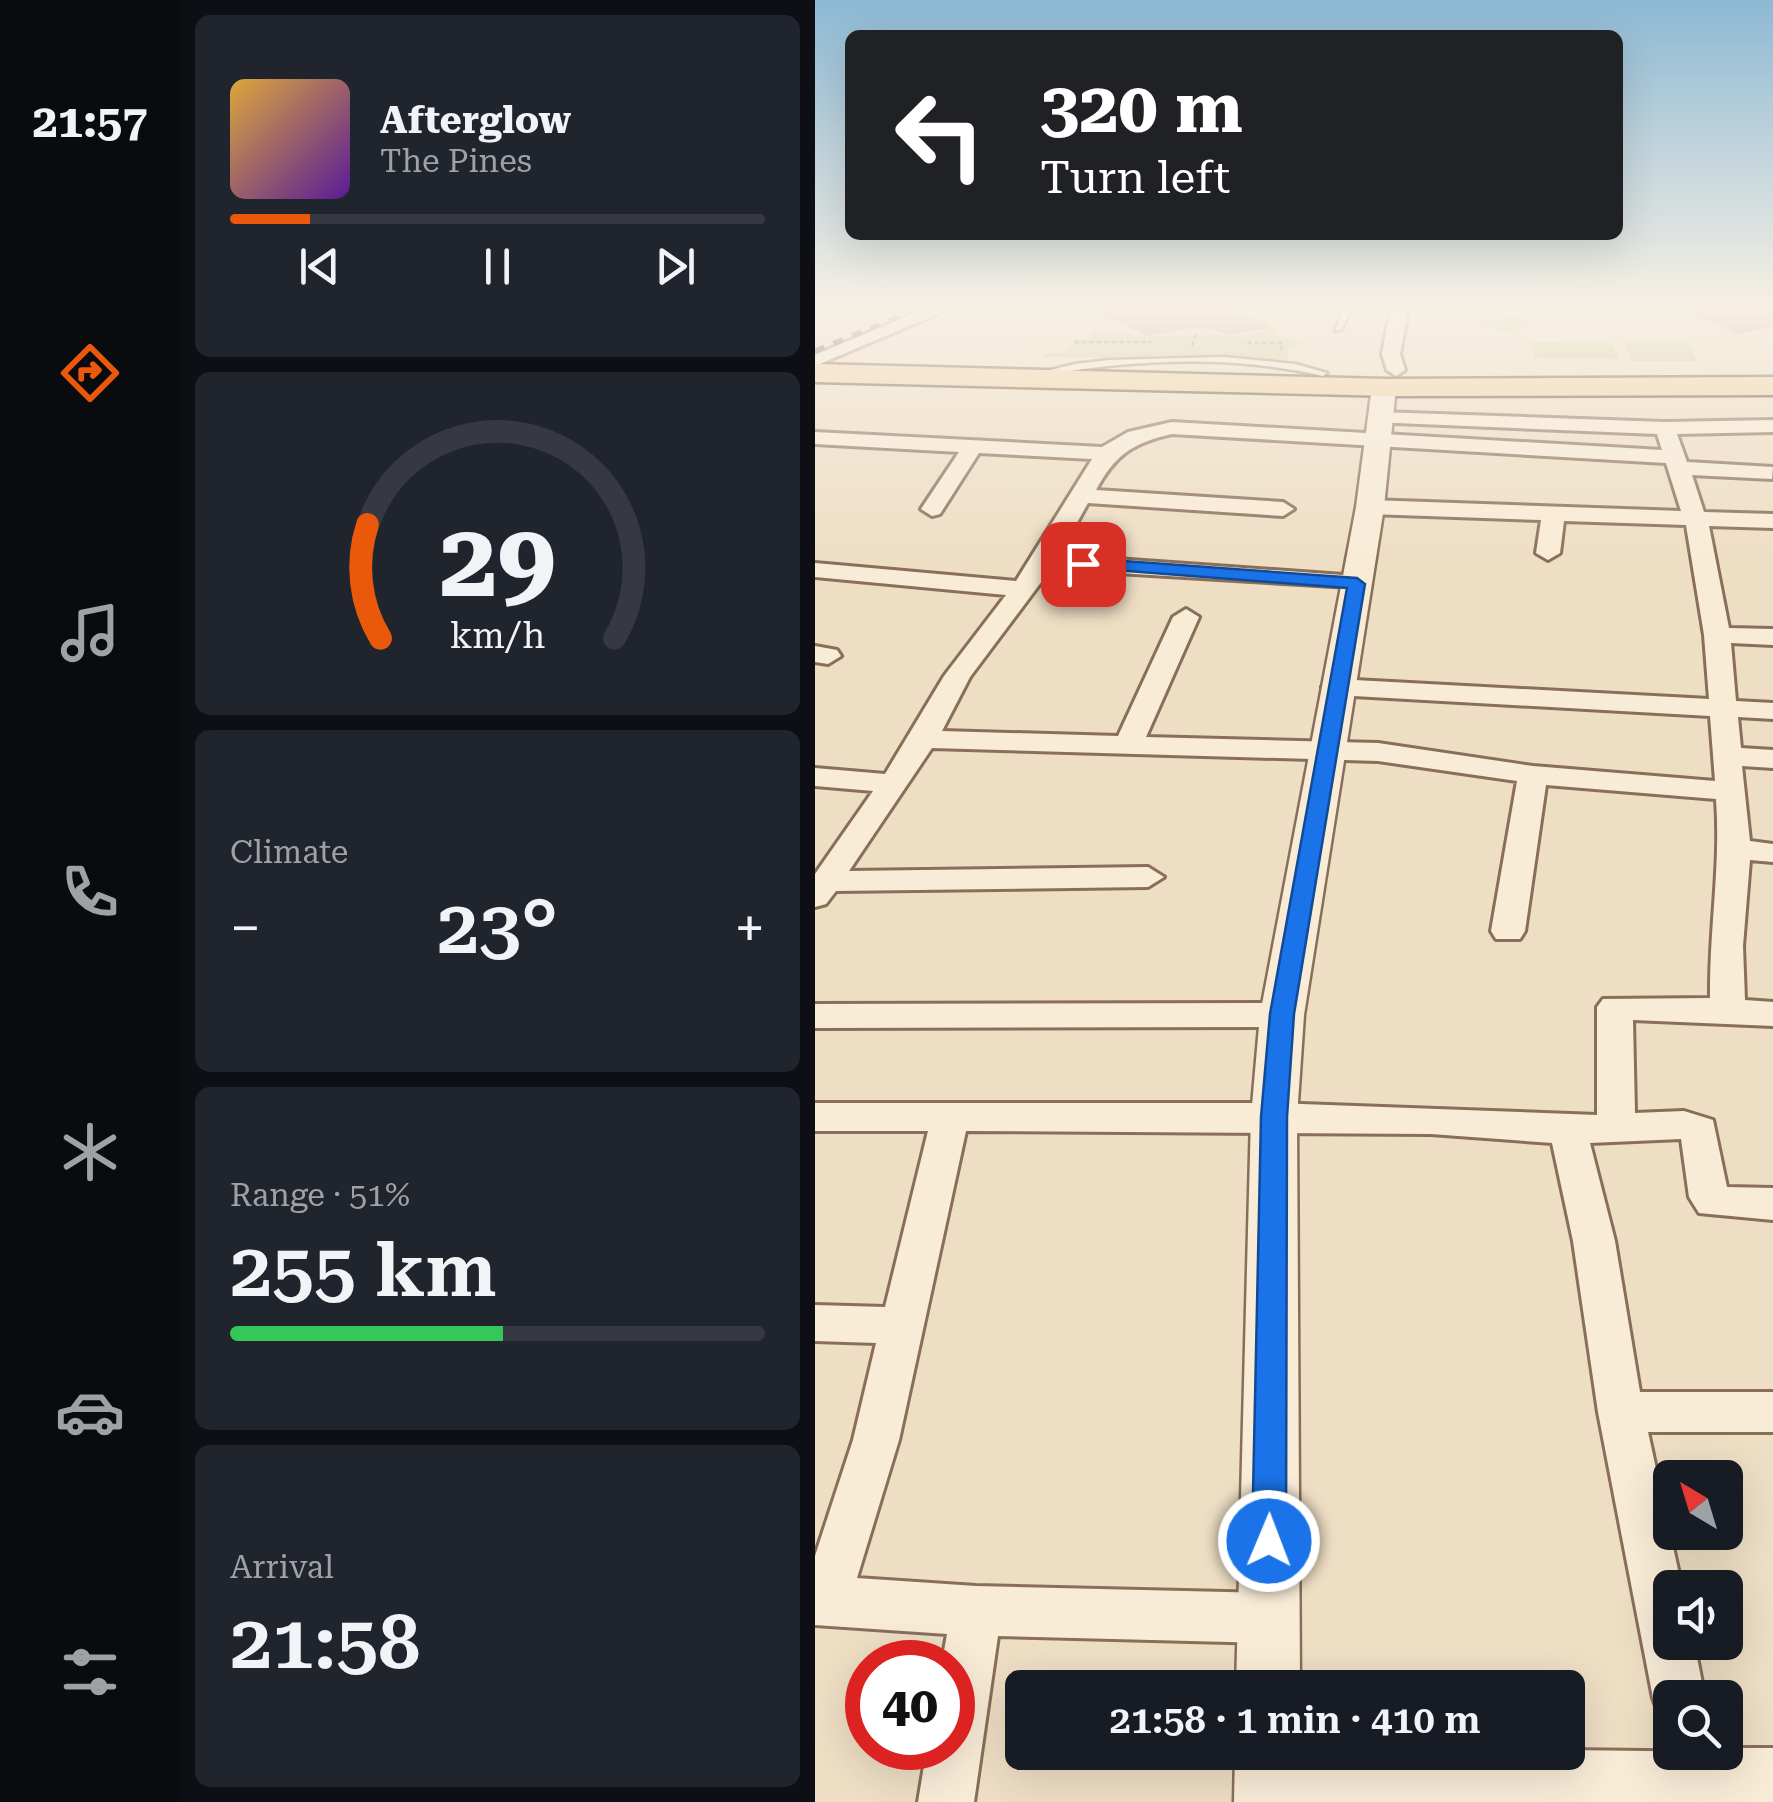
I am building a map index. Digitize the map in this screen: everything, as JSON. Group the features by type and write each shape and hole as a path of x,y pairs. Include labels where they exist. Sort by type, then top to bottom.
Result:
{"main road":[{"path":"1324,390 1545,390"},
{"path":"1374,390 1459,390"}],"street":[{"path":"1383,393 1674,463 1767,450"},
{"path":"1268,1670 1274,1117 1282,1014 1370,507 1383,393"},
{"path":"821,889 924,739 957,676 1044,561 1106,453 1135,436 1383,393 1665,428 1767,450"},
{"path":"1665,428 1703,542 1717,634 1735,849 1726,946 1728,1011"},
{"path":"819,443 1106,453"},
{"path":"932,509 972,447"},
{"path":"1081,496 1283,510"},
{"path":"1370,507 1773,520"},
{"path":"1547,554 1554,511"},
{"path":"1044,561 1357,584"},
{"path":"815,570 1021,589"},
{"path":"1129,744 1186,617"},
{"path":"1717,634 1773,636"},
{"path":"1337,688 1773,711"},
{"path":"924,739 1326,754 1378,752 1533,776 1733,792"},
{"path":"1730,756 1773,759"},
{"path":"1507,932 1533,776"},
{"path":"815,777 895,784"},
{"path":"1735,849 1773,853"},
{"path":"821,889 1148,877"},
{"path":"1615,1126 1615,1007 1773,1014"},
{"path":"815,1016 1282,1014"},
{"path":"815,1117 1274,1117 1431,1120 1568,1130 1693,1126 1699,1130 1709,1198 1721,1205 1773,1204"},
{"path":"950,1118 876,1440 821,1600 976,1610 1268,1618"},
{"path":"1568,1130 1594,1241 1621,1412 1675,1680"},
{"path":"815,1323 901,1326"},
{"path":"1621,1412 1773,1412"},
{"path":"946,1802 976,1610"},
{"path":"1268,1782 1572,1790 1664,1770"},
{"path":"1736,1770 1773,1775"}],"route":[{"path":"1083,564 1357,584 1282,1014 1274,1117 1269,1541"}]}
